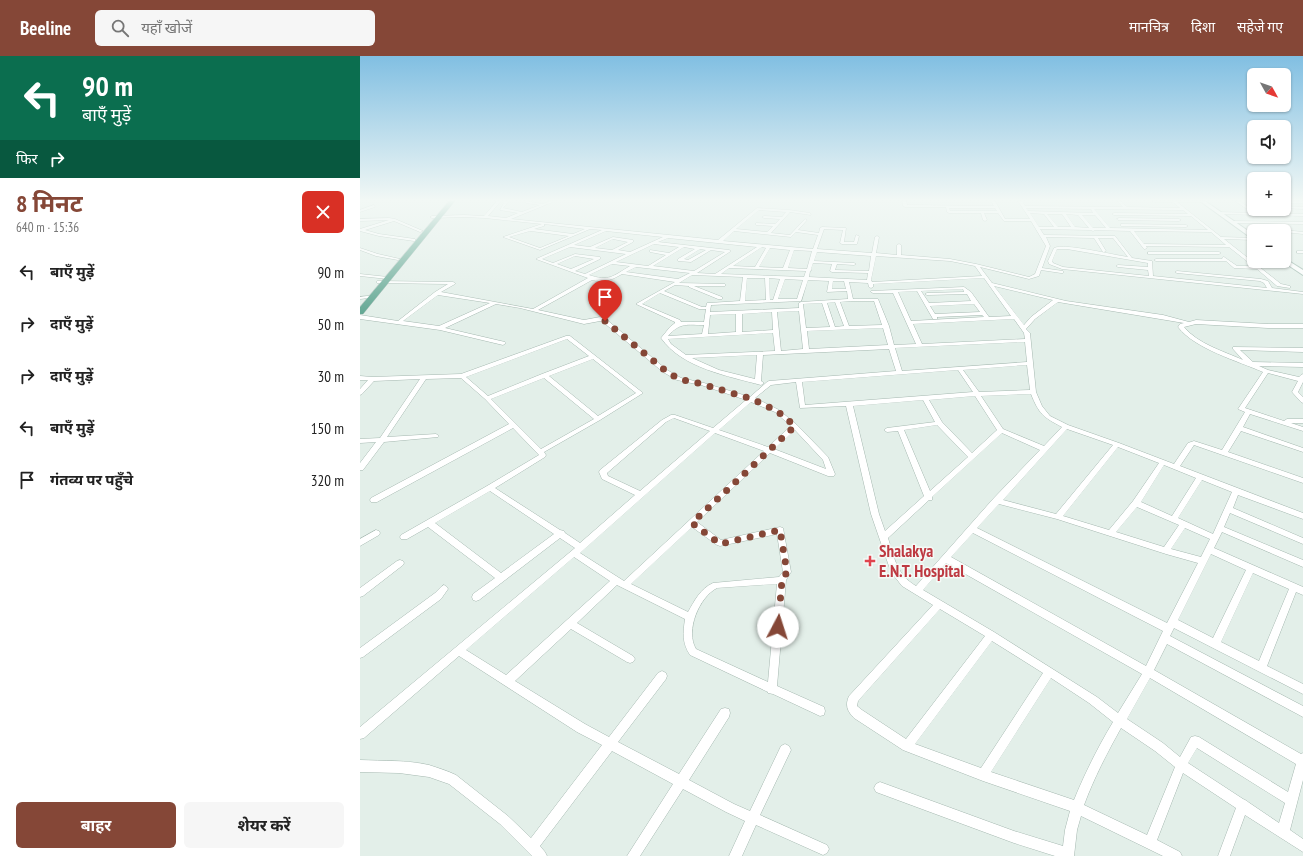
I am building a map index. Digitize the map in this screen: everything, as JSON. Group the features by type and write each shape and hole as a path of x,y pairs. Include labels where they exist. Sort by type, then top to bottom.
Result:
{"main road":[{"path":"360,312 418,238"},
{"path":"360,305 384,280 398,259 414,240"}],"street":[{"path":"402,238 414,240"},
{"path":"509,238 540,249 565,238"},
{"path":"586,238 538,259 601,281 608,280 634,266"},
{"path":"590,248 612,238"},
{"path":"613,251 632,241 615,238"},
{"path":"586,275 663,238"},
{"path":"692,238 792,249 950,260 1029,278 1036,276 1041,267 1048,246 1044,238"},
{"path":"806,351 800,301 819,238"},
{"path":"843,238 842,243 856,243 857,238"},
{"path":"876,238 870,282 886,326 890,347 900,373"},
{"path":"1061,238 1066,246"},
{"path":"1077,238 1084,248"},
{"path":"1096,238 1104,251"},
{"path":"1115,238 1130,257"},
{"path":"1136,238 1161,264"},
{"path":"1220,238 1247,259"},
{"path":"654,243 729,251"},
{"path":"678,324 678,321 638,304 742,244"},
{"path":"899,245 899,256"},
{"path":"568,246 631,253"},
{"path":"648,267 683,246"},
{"path":"716,276 761,246"},
{"path":"1143,246 1231,246"},
{"path":"1210,246 1236,267 1247,268"},
{"path":"756,268 769,247"},
{"path":"1055,266 1051,264 1050,261 1054,249 1058,247 1150,262 1151,277"},
{"path":"698,248 680,260 689,261 709,250"},
{"path":"360,249 377,255 398,259"},
{"path":"785,269 792,249"},
{"path":"651,251 670,254"},
{"path":"1149,252 1219,254"},
{"path":"554,264 575,255 599,258 573,270"},
{"path":"1156,260 1227,260"},
{"path":"1291,261 1303,270"},
{"path":"812,262 854,264"},
{"path":"612,263 716,276 807,278 870,282 985,277"},
{"path":"835,263 832,271 871,272"},
{"path":"976,265 1027,333 1033,392 1042,412 1048,417 1066,426 1117,444 1303,516"},
{"path":"1291,265 1303,273"},
{"path":"1041,267 1055,266 1303,292"},
{"path":"1118,266 1151,269"},
{"path":"729,267 810,270"},
{"path":"1041,267 1303,297"},
{"path":"1258,268 1281,286 1303,288"},
{"path":"1177,272 1261,280 1266,282 1270,289"},
{"path":"621,273 678,282 720,301"},
{"path":"361,275 384,280 453,283 437,293 399,322"},
{"path":"720,301 725,276"},
{"path":"742,302 745,277"},
{"path":"767,277 768,301"},
{"path":"534,310 578,284 592,278"},
{"path":"775,301 783,278"},
{"path":"957,278 988,319"},
{"path":"831,280 829,291 848,290"},
{"path":"847,281 851,300"},
{"path":"990,284 1057,300 1187,322 1303,326"},
{"path":"686,285 723,285"},
{"path":"919,292 964,288"},
{"path":"873,292 895,291 969,293"},
{"path":"895,291 920,346"},
{"path":"661,292 701,308 709,308"},
{"path":"919,292 937,322"},
{"path":"437,293 534,310 584,322 600,319 605,321 666,371 679,379 752,398 777,411 795,426 826,459 831,474 673,416 664,421 603,472 605,477 642,495"},
{"path":"360,298 367,296"},
{"path":"705,335 709,304 720,301 824,302 876,300"},
{"path":"1024,328 1033,318 1057,300"},
{"path":"837,301 847,328"},
{"path":"824,302 833,329"},
{"path":"927,305 976,302"},
{"path":"440,328 495,303"},
{"path":"708,314 802,310"},
{"path":"774,311 778,353"},
{"path":"739,313 740,333"},
{"path":"933,316 984,313"},
{"path":"360,317 440,328 503,343"},
{"path":"910,323 1016,317"},
{"path":"1187,322 1181,327 1190,336 1224,353 1266,371 1302,379 1294,392"},
{"path":"664,338 672,328 678,324 706,323"},
{"path":"804,330 886,326"},
{"path":"664,338 776,331"},
{"path":"360,378 424,378 462,376 568,338 640,393 540,452"},
{"path":"664,338 669,345 685,357 717,371 758,382 769,383 1030,364"},
{"path":"685,357 1028,340"},
{"path":"1303,350 1235,348 1250,364 1303,365"},
{"path":"758,382 760,354"},
{"path":"487,398 593,356"},
{"path":"960,369 1001,430 1044,449"},
{"path":"1266,371 1241,409 1303,428"},
{"path":"544,375 598,419"},
{"path":"404,537 490,488 543,455 487,398 462,376"},
{"path":"360,468 424,378"},
{"path":"360,393 372,379"},
{"path":"799,380 802,407 976,394 1033,392"},
{"path":"360,734 642,495 769,383"},
{"path":"1294,392 1303,395"},
{"path":"1294,392 1303,401"},
{"path":"925,398 939,424 972,457"},
{"path":"849,404 875,514 895,572 899,579 917,592 991,635 1093,700 1119,720 1159,747 1181,765 1303,846"},
{"path":"1224,452 1249,411"},
{"path":"1280,421 1303,421"},
{"path":"887,430 939,424"},
{"path":"374,500 513,425"},
{"path":"507,681 692,523 795,426"},
{"path":"917,592 996,501 1066,426"},
{"path":"900,428 928,498"},
{"path":"1239,428 1303,450"},
{"path":"884,537 1001,430"},
{"path":"360,441 436,436"},
{"path":"1058,517 1117,444"},
{"path":"1176,467 1190,444 1200,444 1303,481"},
{"path":"1111,533 1136,503 1163,462"},
{"path":"1173,520 1200,476"},
{"path":"490,488 561,533 577,550 621,583 690,617"},
{"path":"880,788 1068,855 1076,807 1082,790 1119,720 1148,672 1210,550 1236,491"},
{"path":"996,501 1058,517 1166,551 1204,561"},
{"path":"1136,503 1182,525 1215,538"},
{"path":"1228,509 1303,541"},
{"path":"429,522 501,578"},
{"path":"692,523 720,544 780,530 787,572 782,580 772,690"},
{"path":"1166,551 1182,525"},
{"path":"1220,528 1303,564"},
{"path":"972,529 1169,630 1303,712"},
{"path":"360,544 376,533"},
{"path":"476,597 561,533"},
{"path":"1210,550 1303,591"},
{"path":"945,558 1303,760 1283,832"},
{"path":"360,593 400,563"},
{"path":"1215,644 1251,569"},
{"path":"782,580 716,585 709,588 704,592 690,617 686,638 688,645 693,652 820,711"},
{"path":"1261,668 1294,587"},
{"path":"360,654 438,596 444,589"},
{"path":"939,604 853,699 852,708 858,714 907,746 982,775 1076,807 1128,834 1176,856"},
{"path":"572,624 630,659"},
{"path":"1169,630 1215,644 1303,689"},
{"path":"907,746 991,635"},
{"path":"459,650 581,728 730,808 823,849"},
{"path":"982,775 1049,672"},
{"path":"532,847 662,676"},
{"path":"633,856 725,714"},
{"path":"1150,843 1181,765 1195,741 1291,800"},
{"path":"735,856 785,750"},
{"path":"360,766 399,767 429,771 452,778 504,820 541,856"},
{"path":"1224,856 1242,805"}],"place":[{"name":"Shalakya E.N.T. Hospital","path":"870,561"}],"route":[{"path":"605,321 666,371 679,379 702,384 752,399 777,411 795,426 692,523 720,544 780,530 787,572 782,580 778,627"}]}
